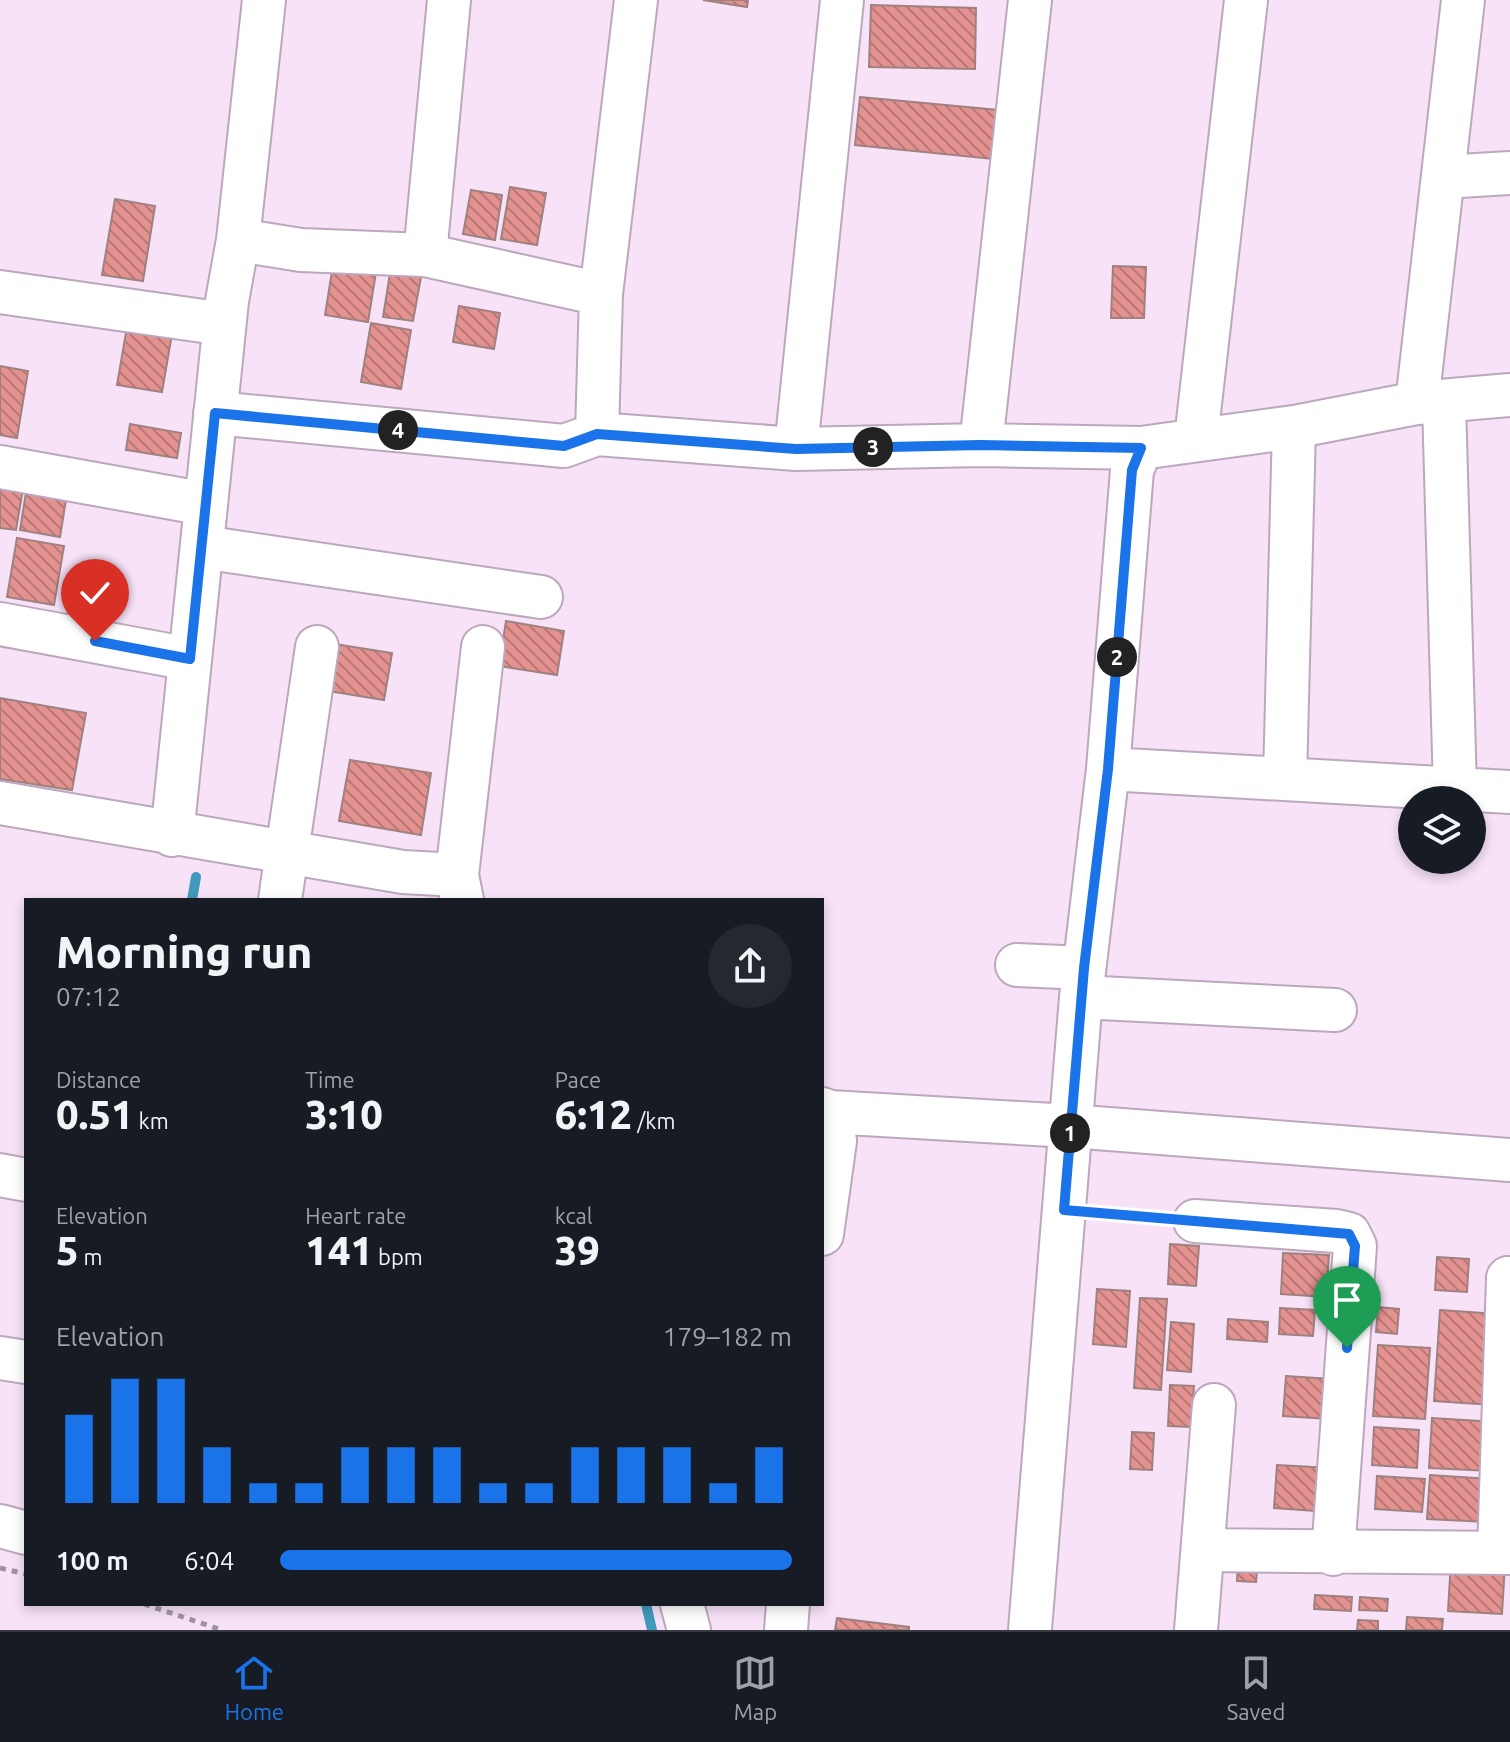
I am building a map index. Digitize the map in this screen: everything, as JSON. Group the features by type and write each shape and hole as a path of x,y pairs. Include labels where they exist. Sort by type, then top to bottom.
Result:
{"street":[{"path":"172,835 224,324 238,240 264,0"},
{"path":"425,255 449,0"},
{"path":"597,434 601,294 636,0"},
{"path":"796,449 842,0"},
{"path":"981,445 1030,0"},
{"path":"1196,439 1246,0"},
{"path":"1455,786 1430,403 1443,177 1463,0"},
{"path":"1443,177 1510,173"},
{"path":"238,240 301,250 425,255 601,294"},
{"path":"0,292 224,324"},
{"path":"215,413 564,446 597,434 796,449 981,445 1141,448 1294,427 1430,403 1510,395"},
{"path":"1285,779 1294,427"},
{"path":"1030,1630 1082,982 1108,769 1132,470 1141,448"},
{"path":"0,467 206,504"},
{"path":"202,547 541,597"},
{"path":"0,624 190,659"},
{"path":"280,898 317,647"},
{"path":"0,803 172,835 403,872 460,888 483,647"},
{"path":"1108,769 1404,786"},
{"path":"1486,791 1510,792"},
{"path":"1017,965 1082,982 1335,1010"},
{"path":"824,1220 835,1141 826,1111 1070,1126 1510,1160"},
{"path":"0,1175 24,1180"},
{"path":"1195,1221 1336,1231 1349,1234 1355,1246 1333,1554"},
{"path":"1203,1550 1333,1554 1505,1553 1508,1278"},
{"path":"0,1358 24,1362"},
{"path":"1196,1630 1214,1405"},
{"path":"0,1526 24,1532"},
{"path":"683,1606 689,1630"},
{"path":"786,1630 788,1606"}],"path":[{"path":"1064,1210 1195,1221"},
{"path":"150,1606 222,1630"}],"building":[{"path":"703,0 748,0 747,7"},
{"path":"871,5 976,8 975,69 869,67"},
{"path":"860,97 998,110 993,159 855,145"},
{"path":"510,187 546,193 537,245 501,239"},
{"path":"471,190 502,195 495,240 463,234"},
{"path":"115,199 155,206 143,281 102,275"},
{"path":"334,259 377,266 368,322 325,315"},
{"path":"392,261 423,266 413,321 383,317"},
{"path":"1113,266 1146,267 1144,318 1111,318"},
{"path":"459,306 500,313 494,349 453,342"},
{"path":"128,321 173,328 162,392 117,385"},
{"path":"371,323 411,330 401,389 361,382"},
{"path":"0,366 28,371 17,438 0,435"},
{"path":"130,424 181,433 177,458 126,450"},
{"path":"0,473 25,477 16,530 0,528"},
{"path":"28,480 68,487 60,537 20,530"},
{"path":"17,538 64,546 54,605 7,597"},
{"path":"506,621 564,631 557,675 499,666"},
{"path":"335,644 392,653 384,700 328,691"},
{"path":"0,698 86,713 72,790 0,779"},
{"path":"350,760 431,773 421,835 339,821"},
{"path":"1170,1244 1199,1246 1196,1286 1168,1284"},
{"path":"1283,1253 1329,1255 1326,1297 1281,1294"},
{"path":"1437,1257 1469,1259 1467,1292 1435,1290"},
{"path":"1097,1289 1130,1291 1126,1347 1093,1344"},
{"path":"1140,1298 1167,1299 1161,1390 1134,1388"},
{"path":"1378,1307 1399,1309 1397,1334 1376,1332"},
{"path":"1280,1308 1315,1310 1313,1336 1279,1334"},
{"path":"1440,1310 1497,1314 1492,1405 1434,1401"},
{"path":"1228,1319 1268,1322 1267,1342 1227,1339"},
{"path":"1171,1322 1194,1324 1191,1372 1167,1370"},
{"path":"1378,1345 1430,1348 1425,1419 1373,1416"},
{"path":"1286,1376 1331,1379 1329,1419 1283,1416"},
{"path":"1170,1385 1194,1386 1191,1427 1168,1426"},
{"path":"1432,1418 1495,1422 1492,1471 1429,1468"},
{"path":"1374,1427 1419,1430 1417,1468 1372,1465"},
{"path":"1132,1432 1154,1433 1152,1470 1130,1469"},
{"path":"1277,1465 1331,1468 1329,1512 1274,1508"},
{"path":"1430,1475 1490,1479 1487,1522 1427,1519"},
{"path":"1377,1476 1425,1479 1422,1512 1375,1509"},
{"path":"1238,1559 1258,1560 1256,1582 1237,1581"},
{"path":"1451,1560 1505,1564 1502,1614 1448,1611"},
{"path":"1315,1595 1352,1597 1351,1611 1314,1609"},
{"path":"1360,1597 1388,1599 1387,1611 1359,1610"},
{"path":"1407,1617 1443,1619 1442,1630 1406,1630"},
{"path":"837,1618 909,1627 909,1630 835,1630"},
{"path":"1358,1620 1378,1621 1378,1630 1357,1630"}],"waterway":[{"path":"192,898 196,877"},
{"path":"646,1606 652,1630"}],"route":[{"path":"95,641 190,659 215,413 564,446 597,434 796,449 981,445 1141,448 1132,470 1108,769 1084,968 1064,1210 1349,1234 1355,1246 1347,1348"}]}
